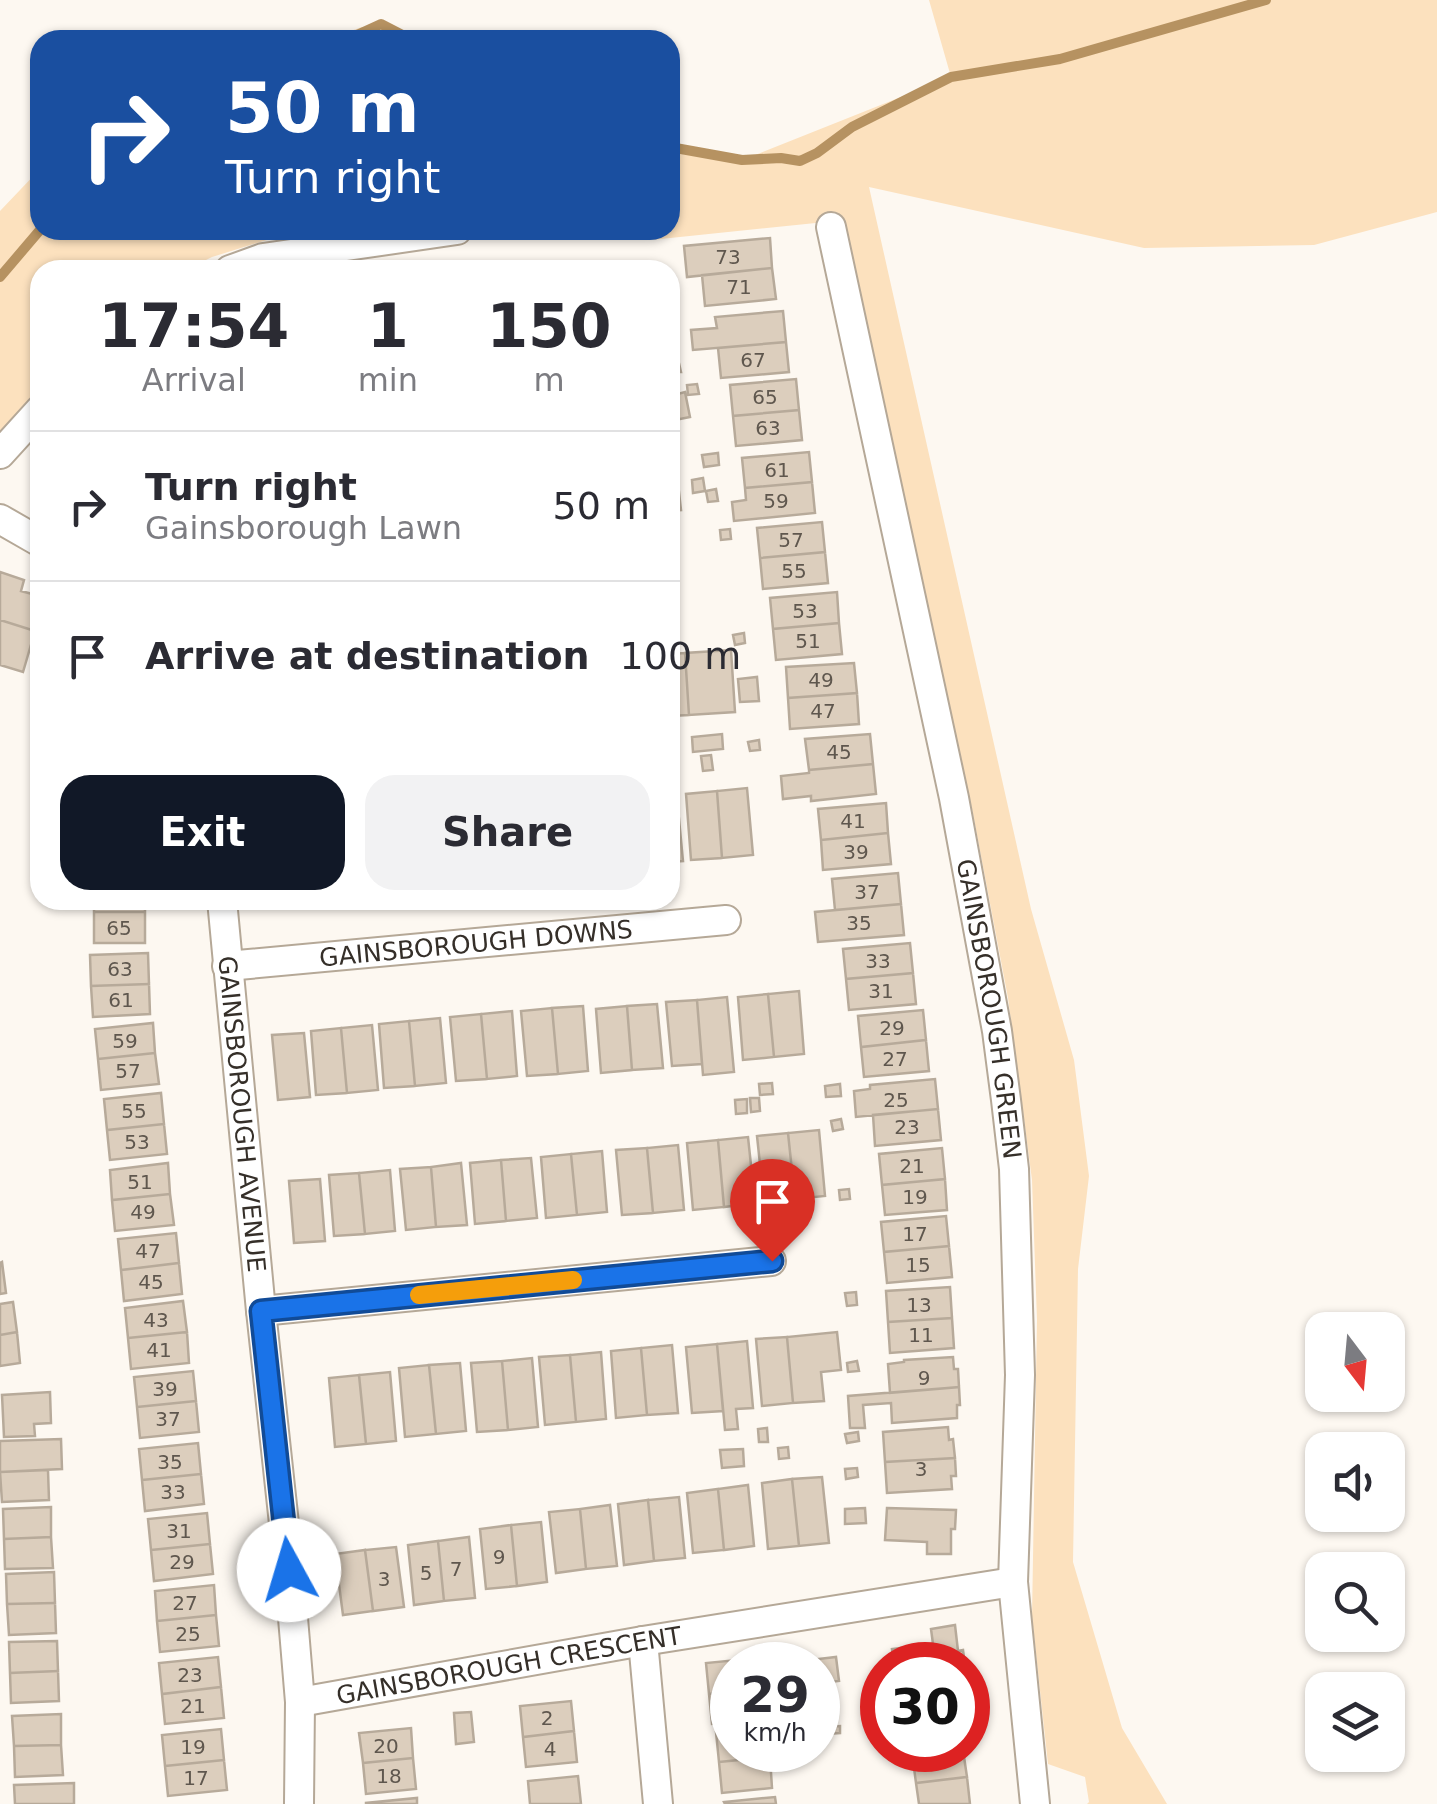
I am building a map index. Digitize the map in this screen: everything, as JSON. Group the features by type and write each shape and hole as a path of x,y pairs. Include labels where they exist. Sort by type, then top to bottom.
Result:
{"street":[{"name":"GAINSBOROUGH GREEN","path":"831,227 954,798 1006,1100 1014,1169 1020,1375 1014,1582 1035,1804"},
{"path":"258,260 388,240"},
{"path":"0,454 30,421"},
{"path":"0,519 30,536"},
{"name":"GAINSBOROUGH AVENUE","path":"223,910 289,1570 300,1702 298,1804"},
{"name":"GAINSBOROUGH DOWNS","path":"227,966 726,920"},
{"path":"261,1311 772,1261"},
{"name":"GAINSBOROUGH CRESCENT","path":"300,1702 643,1640 1014,1582"},
{"path":"643,1640 658,1804"}],"shaded area":[{"path":"929,0 1437,0 1437,212 1314,245 1144,248 869,187 1031,909 1074,1060 1089,1176 1078,1269 1073,1562 1122,1728 1167,1804 1087,1804 1085,1777 1048,1764 1032,1617 1037,1320 1032,1180 1008,998 973,814 845,220 680,237 680,144 745,159 951,77"},
{"path":"30,180 30,240 267,240 206,260 30,260 30,402 0,434 0,211"}],"building":[{"path":"770,238 772,268 687,277 684,246"},
{"path":"772,268 776,299 705,306 702,275"},
{"path":"783,311 786,342 693,350 691,330 717,328 715,317"},
{"path":"786,342 789,372 721,378 718,348"},
{"path":"796,379 799,410 733,416 730,385"},
{"path":"697,384 699,394 688,395 687,385"},
{"path":"685,392 690,417 680,419 680,393"},
{"path":"799,410 802,440 736,446 733,416"},
{"path":"809,452 812,482 745,488 742,458"},
{"path":"718,453 719,465 704,467 702,455"},
{"path":"703,478 705,491 693,493 692,480"},
{"path":"812,482 815,513 734,521 732,502 746,500 745,488"},
{"path":"716,489 718,501 708,502 706,491"},
{"path":"822,522 825,552 760,558 757,528"},
{"path":"730,529 731,539 721,540 720,530"},
{"path":"825,552 828,583 763,589 760,558"},
{"path":"0,572 24,580 21,591 30,593 30,629 0,620"},
{"path":"837,592 839,623 773,629 770,598"},
{"path":"0,620 30,629 30,648 23,672 0,665"},
{"path":"839,623 842,654 776,660 773,629"},
{"path":"744,633 745,643 735,645 733,635"},
{"path":"731,650 735,712 689,715 685,653"},
{"path":"680,653 685,653 689,715 680,715"},
{"path":"854,663 857,693 788,698 786,667"},
{"path":"757,677 759,701 740,702 738,679"},
{"path":"857,693 859,724 790,729 788,698"},
{"path":"722,734 723,749 693,752 692,737"},
{"path":"870,734 873,764 809,770 805,739"},
{"path":"759,740 760,750 750,751 748,742"},
{"path":"711,755 713,770 703,771 701,756"},
{"path":"873,764 876,794 811,801 811,796 783,799 781,776"},
{"path":"747,788 753,855 722,858 717,791"},
{"path":"717,791 722,858 691,860 686,794"},
{"path":"886,803 888,833 821,840 818,809"},
{"path":"888,833 891,864 823,870 821,840"},
{"path":"898,873 901,904 835,910 832,879"},
{"path":"901,904 904,935 818,942 815,912"},
{"path":"94,910 145,910 145,912"},
{"path":"94,912 145,912 145,943 94,943"},
{"path":"910,943 913,973 846,979 843,949"},
{"path":"148,953 149,984 91,986 90,955"},
{"path":"913,973 916,1004 849,1010 846,979"},
{"path":"149,984 150,1014 93,1017 91,986"},
{"path":"799,991 804,1054 774,1057 768,994"},
{"path":"768,994 774,1057 743,1060 738,997"},
{"path":"727,997 734,1072 703,1075 697,1000"},
{"path":"697,1000 702,1064 672,1066 666,1002"},
{"path":"657,1004 663,1068 632,1070 627,1006"},
{"path":"583,1006 588,1071 558,1074 552,1008"},
{"path":"627,1006 632,1070 601,1073 596,1009"},
{"path":"552,1008 558,1074 527,1076 521,1011"},
{"path":"923,1010 926,1040 861,1047 858,1016"},
{"path":"512,1011 517,1076 487,1079 481,1014"},
{"path":"481,1014 487,1079 456,1081 450,1017"},
{"path":"440,1018 446,1083 415,1086 409,1021"},
{"path":"409,1021 415,1086 384,1088 379,1024"},
{"path":"153,1023 155,1053 98,1059 95,1029"},
{"path":"372,1025 378,1090 347,1093 341,1028"},
{"path":"341,1028 347,1093 316,1095 311,1031"},
{"path":"304,1033 310,1097 278,1100 272,1035"},
{"path":"926,1040 929,1071 864,1077 861,1047"},
{"path":"155,1053 159,1084 101,1090 98,1059"},
{"path":"935,1079 938,1109 856,1117 854,1091 870,1089 870,1085"},
{"path":"772,1083 773,1094 760,1095 759,1084"},
{"path":"840,1084 841,1096 826,1097 825,1086"},
{"path":"161,1093 164,1124 107,1130 104,1099"},
{"path":"750,1098 759,1098 760,1111 751,1112"},
{"path":"747,1099 747,1113 736,1114 735,1100"},
{"path":"938,1109 941,1140 875,1146 873,1115"},
{"path":"841,1119 843,1129 833,1131 831,1121"},
{"path":"164,1124 167,1154 110,1160 107,1130"},
{"path":"819,1130 825,1196 795,1199 788,1133"},
{"path":"788,1133 795,1199 764,1202 757,1136"},
{"path":"748,1137 755,1203 724,1207 718,1140"},
{"path":"718,1140 724,1207 693,1210 687,1143"},
{"path":"678,1145 684,1210 653,1213 647,1148"},
{"path":"647,1148 653,1213 622,1215 616,1150"},
{"path":"942,1148 945,1179 882,1185 879,1154"},
{"path":"602,1151 607,1212 577,1215 571,1154"},
{"path":"571,1154 577,1215 546,1218 541,1157"},
{"path":"531,1158 537,1218 506,1221 501,1160"},
{"path":"501,1160 506,1221 475,1224 470,1163"},
{"path":"168,1163 170,1194 112,1200 110,1170"},
{"path":"461,1163 467,1225 436,1227 431,1167"},
{"path":"431,1167 436,1227 406,1230 400,1169"},
{"path":"390,1170 395,1231 365,1234 359,1173"},
{"path":"359,1173 365,1234 334,1236 329,1175"},
{"path":"320,1179 325,1241 294,1243 289,1181"},
{"path":"945,1179 947,1210 885,1215 882,1185"},
{"path":"849,1189 850,1199 840,1200 839,1190"},
{"path":"170,1194 174,1225 115,1231 112,1200"},
{"path":"946,1216 949,1246 884,1252 881,1222"},
{"path":"176,1233 179,1263 121,1270 118,1239"},
{"path":"949,1246 952,1277 887,1283 884,1252"},
{"path":"0,1263 6,1293 0,1294"},
{"path":"179,1263 182,1294 124,1301 121,1270"},
{"path":"950,1287 952,1318 888,1322 886,1291"},
{"path":"856,1292 857,1305 847,1306 845,1293"},
{"path":"183,1301 187,1332 128,1338 125,1308"},
{"path":"13,1302 17,1332 0,1335 0,1304"},
{"path":"952,1318 954,1348 890,1353 888,1322"},
{"path":"17,1332 20,1363 0,1366 0,1335"},
{"path":"187,1332 189,1363 131,1369 128,1338"},
{"path":"837,1332 841,1370 821,1372 824,1401 793,1403 787,1337"},
{"path":"787,1337 793,1403 762,1406 756,1339"},
{"path":"747,1341 753,1408 736,1409 738,1429 725,1430 717,1344"},
{"path":"717,1344 723,1411 692,1413 686,1347"},
{"path":"672,1345 678,1413 647,1415 641,1348"},
{"path":"641,1348 647,1415 616,1418 611,1351"},
{"path":"601,1352 606,1419 576,1422 570,1355"},
{"path":"570,1355 576,1422 545,1425 539,1357"},
{"path":"953,1357 959,1387 890,1393 888,1364"},
{"path":"532,1358 538,1427 508,1430 502,1361"},
{"path":"502,1361 508,1430 477,1432 471,1363"},
{"path":"857,1361 859,1371 848,1372 847,1363"},
{"path":"460,1363 466,1431 436,1434 429,1365"},
{"path":"429,1365 436,1434 405,1437 399,1368"},
{"path":"193,1371 196,1401 137,1407 134,1377"},
{"path":"390,1372 396,1441 366,1444 359,1375"},
{"path":"359,1375 366,1444 335,1447 329,1378"},
{"path":"959,1387 957,1418 892,1423 891,1403 863,1405 865,1428 850,1428 848,1396"},
{"path":"50,1392 51,1423 34,1424 35,1436 4,1437 2,1395"},
{"path":"196,1401 199,1432 140,1438 137,1407"},
{"path":"948,1427 955,1458 885,1462 883,1432"},
{"path":"767,1428 768,1442 759,1442 758,1429"},
{"path":"858,1432 859,1441 847,1443 845,1434"},
{"path":"61,1439 62,1469 0,1472 0,1441"},
{"path":"198,1443 201,1474 142,1480 139,1449"},
{"path":"788,1447 789,1458 779,1459 778,1448"},
{"path":"743,1449 744,1466 722,1468 720,1450"},
{"path":"955,1458 952,1489 887,1493 885,1462"},
{"path":"857,1468 858,1477 846,1479 845,1469"},
{"path":"48,1470 49,1500 2,1502 0,1472"},
{"path":"201,1474 204,1504 145,1511 142,1480"},
{"path":"822,1477 829,1543 799,1546 792,1479"},
{"path":"792,1479 799,1546 768,1549 762,1483"},
{"path":"748,1485 754,1546 724,1550 718,1489"},
{"path":"718,1489 724,1550 693,1553 687,1493"},
{"path":"679,1497 685,1558 654,1561 648,1500"},
{"path":"648,1500 654,1561 624,1565 618,1504"},
{"path":"610,1505 617,1566 586,1569 580,1509"},
{"path":"51,1507 51,1537 4,1539 3,1509"},
{"path":"865,1508 866,1523 845,1524 845,1509"},
{"path":"887,1508 956,1510 951,1554 927,1554 927,1542 885,1540"},
{"path":"580,1509 586,1569 556,1573 549,1512"},
{"path":"207,1513 210,1544 151,1550 148,1519"},
{"path":"541,1522 547,1582 517,1586 511,1525"},
{"path":"511,1525 517,1586 486,1589 480,1529"},
{"path":"51,1537 53,1568 5,1569 4,1539"},
{"path":"469,1537 475,1598 444,1601 438,1541"},
{"path":"438,1541 444,1601 414,1605 408,1545"},
{"path":"210,1544 213,1574 154,1581 151,1550"},
{"path":"396,1547 404,1607 373,1611 365,1550"},
{"path":"365,1550 373,1611 343,1615 335,1554"},
{"path":"54,1572 55,1603 7,1604 6,1574"},
{"path":"214,1585 216,1615 157,1621 155,1591"},
{"path":"55,1603 56,1633 9,1635 7,1604"},
{"path":"216,1615 219,1646 160,1652 157,1621"},
{"path":"955,1625 957,1642 933,1642 931,1629"},
{"path":"57,1641 58,1671 10,1673 9,1642"},
{"path":"218,1657 221,1687 162,1694 159,1663"},
{"path":"706,1663 710,1663 710,1694 709,1694"},
{"path":"58,1671 59,1701 11,1703 10,1673"},
{"path":"221,1687 224,1718 165,1724 162,1694"},
{"path":"571,1701 574,1731 523,1737 520,1706"},
{"path":"471,1712 474,1742 456,1744 454,1713"},
{"path":"61,1714 61,1745 14,1746 12,1716"},
{"path":"411,1728 413,1758 363,1763 359,1733"},
{"path":"221,1729 224,1760 165,1766 162,1735"},
{"path":"574,1731 577,1762 526,1767 523,1737"},
{"path":"61,1745 63,1775 15,1777 14,1746"},
{"path":"413,1758 416,1789 366,1794 363,1763"},
{"path":"224,1760 227,1790 168,1796 165,1766"},
{"path":"720,1772 771,1772 772,1788 722,1793"},
{"path":"915,1772 966,1772 967,1777 916,1783"},
{"path":"578,1776 581,1804 530,1804 528,1781"},
{"path":"967,1777 970,1804 919,1804 916,1783"},
{"path":"74,1783 74,1804 15,1804 14,1785"},
{"path":"775,1797 776,1804 724,1802"},
{"path":"417,1798 417,1804 366,1804 366,1803"}],"waterway":[{"path":"680,149 742,160 800,161 852,127 951,77 1060,59 1266,0"},
{"path":"368,30 381,24 393,30"},
{"path":"0,277 31,240"}],"slow traffic":[{"path":"419,1295 573,1280"}],"route":[{"path":"289,1570 261,1311 772,1261"}]}
